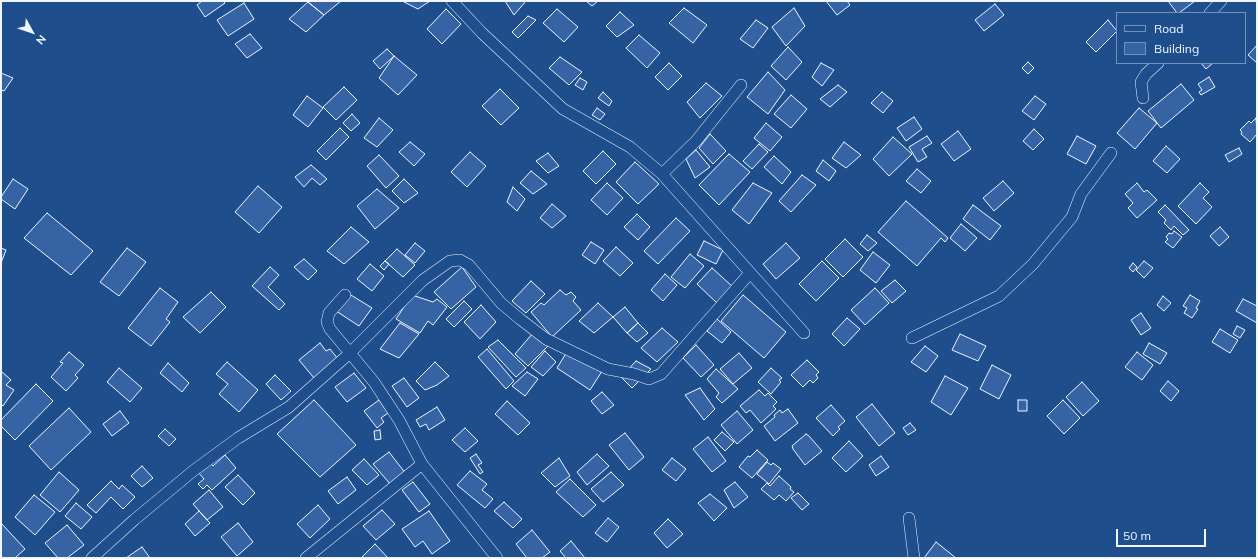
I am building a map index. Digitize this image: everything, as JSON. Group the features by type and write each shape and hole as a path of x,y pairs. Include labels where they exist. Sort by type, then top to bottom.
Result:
{"street":[{"path":"452,1 482,33 563,109 630,147 662,174 804,333"},
{"path":"1211,12 1221,1"},
{"path":"1143,98 1142,82 1146,74 1157,64"},
{"path":"662,174 696,141 741,85"},
{"path":"912,338 999,296 1033,264 1072,217 1081,194 1111,153"},
{"path":"92,558 134,520 193,471 238,438 289,406 350,353 423,280 450,261 460,260 468,265 501,303 546,339 608,369 634,374 649,379 661,374 750,273"},
{"path":"345,294 329,313 327,322 330,329 374,382 398,420 422,464 497,558"},
{"path":"306,558 422,464"},
{"path":"909,518 914,558"}],"building":[{"path":"202,1 223,1 225,3 205,17 197,5"},
{"path":"341,1 324,15 308,2"},
{"path":"430,1 418,9 404,2"},
{"path":"505,1 526,1 514,15"},
{"path":"586,1 598,1 592,6"},
{"path":"826,1 847,1 850,5 837,15"},
{"path":"1168,1 1195,1 1180,12 1176,12"},
{"path":"308,2 324,15 306,32 289,19"},
{"path":"244,3 254,19 228,36 217,20"},
{"path":"995,4 1004,15 984,31 975,20"},
{"path":"684,8 707,25 693,43 669,23"},
{"path":"794,8 805,26 786,46 772,27"},
{"path":"446,9 461,24 442,44 427,29"},
{"path":"557,9 578,27 564,42 543,23"},
{"path":"620,12 634,25 617,37 606,26"},
{"path":"528,16 536,20 518,38 512,32"},
{"path":"756,20 768,28 753,48 740,39"},
{"path":"1108,20 1116,30 1116,32 1096,52 1086,42"},
{"path":"250,34 262,48 247,58 235,44"},
{"path":"639,35 660,53 647,68 626,48"},
{"path":"1257,45 1257,63 1248,55"},
{"path":"788,47 802,62 786,80 771,66"},
{"path":"387,49 394,56 380,69 373,61"},
{"path":"394,56 417,75 398,95 379,78"},
{"path":"560,57 582,72 569,85 549,68"},
{"path":"1028,62 1034,68 1028,74 1022,68"},
{"path":"669,63 682,76 668,90 655,77"},
{"path":"821,63 834,70 822,86 812,77"},
{"path":"1202,64 1212,64 1206,69"},
{"path":"768,72 785,90 768,114 747,97"},
{"path":"1,73 13,78 4,91 1,90"},
{"path":"1209,77 1215,87 1201,95 1199,92 1202,90 1198,84"},
{"path":"580,78 587,82 583,90 575,85"},
{"path":"706,83 722,96 700,118 687,102"},
{"path":"1181,84 1194,100 1161,128 1148,111"},
{"path":"838,85 847,92 830,107 820,99"},
{"path":"344,87 357,100 336,120 323,107"},
{"path":"500,89 519,108 501,125 482,106"},
{"path":"603,92 612,101 609,106 598,98"},
{"path":"882,92 893,101 883,113 871,103"},
{"path":"791,95 807,109 791,128 774,114"},
{"path":"307,96 323,108 308,127 293,115"},
{"path":"1035,96 1046,104 1034,120 1022,111"},
{"path":"597,108 605,114 600,120 592,115"},
{"path":"1139,108 1157,123 1135,149 1117,133"},
{"path":"352,114 360,123 351,131 343,123"},
{"path":"914,117 922,129 906,141 897,128"},
{"path":"379,118 393,130 377,147 364,138"},
{"path":"1256,118 1257,134 1250,142 1241,134 1242,132 1240,130 1249,121 1251,123"},
{"path":"766,123 782,137 770,151 754,138"},
{"path":"340,128 349,137 326,160 317,151"},
{"path":"1034,129 1044,139 1033,150 1023,141"},
{"path":"958,131 971,149 954,161 941,144"},
{"path":"710,134 726,151 713,164 699,148"},
{"path":"927,136 932,143 922,149 927,157 918,162 909,147"},
{"path":"1077,136 1096,146 1086,164 1067,154"},
{"path":"893,137 912,154 889,176 873,159"},
{"path":"410,142 425,154 414,166 399,152"},
{"path":"844,142 861,155 846,168 832,158"},
{"path":"759,144 768,152 752,169 743,161"},
{"path":"1166,146 1180,159 1167,173 1153,161"},
{"path":"1239,148 1242,154 1229,162 1225,155"},
{"path":"696,150 710,167 695,178 686,159"},
{"path":"603,151 616,164 596,184 583,171"},
{"path":"470,152 486,166 467,187 451,172"},
{"path":"548,153 559,166 548,173 536,161"},
{"path":"729,154 750,172 719,205 699,185"},
{"path":"379,155 399,176 386,188 367,166"},
{"path":"774,156 791,172 782,184 764,167"},
{"path":"823,160 836,171 829,181 816,171"},
{"path":"635,162 659,184 638,204 616,182"},
{"path":"311,165 327,179 320,185 312,178 304,187 295,177"},
{"path":"917,169 931,181 921,193 906,181"},
{"path":"531,171 547,184 533,194 520,183"},
{"path":"802,175 816,185 791,212 779,201"},
{"path":"13,179 28,189 15,209 1,199"},
{"path":"404,179 418,193 404,203 392,191"},
{"path":"1003,181 1014,193 994,211 983,198"},
{"path":"607,183 623,198 607,215 591,200"},
{"path":"753,183 772,193 749,224 732,210"},
{"path":"1137,183 1144,192 1147,190 1157,200 1137,218 1128,208 1133,203 1125,194"},
{"path":"1200,183 1209,192 1203,198 1212,207 1196,224 1178,206"},
{"path":"258,186 282,207 259,233 235,212"},
{"path":"513,187 525,199 517,211 507,202"},
{"path":"377,189 399,208 375,229 357,206"},
{"path":"906,201 948,238 945,242 941,238 917,266 878,232"},
{"path":"552,204 566,216 552,228 540,218"},
{"path":"973,205 1001,226 990,240 963,219"},
{"path":"1165,205 1189,230 1183,235 1174,226 1171,230 1164,223 1166,220 1158,212"},
{"path":"47,213 93,251 71,275 24,238"},
{"path":"637,214 650,227 638,240 624,227"},
{"path":"676,218 690,231 658,264 644,251"},
{"path":"961,224 977,238 965,251 950,238"},
{"path":"351,227 369,242 344,264 327,251"},
{"path":"1220,227 1229,237 1219,246 1210,236"},
{"path":"1174,231 1182,237 1173,248 1165,242 1168,239 1166,237 1169,233 1172,234"},
{"path":"867,235 877,243 868,251 860,244"},
{"path":"845,239 863,257 843,277 825,259"},
{"path":"704,241 723,250 716,264 697,255"},
{"path":"591,242 604,250 595,264 582,255"},
{"path":"415,243 425,251 415,263 405,255"},
{"path":"786,243 800,258 776,279 763,264"},
{"path":"616,247 633,263 620,276 603,261"},
{"path":"1,248 6,250 1,263"},
{"path":"127,248 146,262 119,296 100,282"},
{"path":"397,249 415,265 403,277 385,261"},
{"path":"873,252 890,265 876,283 860,270"},
{"path":"690,254 704,266 685,288 671,277"},
{"path":"304,259 317,271 308,280 294,267"},
{"path":"385,261 389,264 384,270 380,266"},
{"path":"822,261 839,278 816,301 799,284"},
{"path":"1144,261 1153,268 1144,278 1136,270"},
{"path":"1133,263 1137,267 1133,272 1129,268"},
{"path":"370,264 384,276 372,291 357,279"},
{"path":"270,267 279,275 268,287 285,304 279,310 252,286"},
{"path":"462,267 476,287 451,309 434,292"},
{"path":"712,268 733,287 718,304 697,284"},
{"path":"665,274 677,285 663,301 651,290"},
{"path":"895,280 906,291 892,303 881,291"},
{"path":"531,281 545,294 526,313 512,301"},
{"path":"160,288 178,302 166,319 170,322 151,346 128,328"},
{"path":"875,288 889,303 865,325 851,310"},
{"path":"560,290 566,295 571,292 576,297 573,301 581,310 552,337 531,312 541,303 544,305"},
{"path":"211,292 226,307 200,333 183,317"},
{"path":"346,292 372,308 359,326 333,309"},
{"path":"412,295 433,302 437,299 447,307 433,325 428,321 420,333 396,319"},
{"path":"743,295 786,332 764,358 721,321"},
{"path":"1190,295 1200,301 1196,308 1198,309 1192,318 1184,313 1187,308 1183,306"},
{"path":"1163,296 1171,303 1164,311 1157,305"},
{"path":"1243,299 1257,306 1257,323 1236,311"},
{"path":"464,301 472,309 454,327 446,319"},
{"path":"598,303 613,317 594,333 579,321"},
{"path":"481,305 496,322 480,339 464,322"},
{"path":"625,307 638,323 627,333 613,317"},
{"path":"1141,313 1151,328 1141,335 1131,320"},
{"path":"847,318 860,329 844,346 832,334"},
{"path":"717,319 731,332 722,343 707,331"},
{"path":"400,323 419,334 399,358 380,349"},
{"path":"638,323 648,333 637,342 627,333"},
{"path":"1237,326 1245,330 1240,338 1233,334"},
{"path":"662,328 678,342 657,362 641,348"},
{"path":"1220,329 1238,340 1230,353 1212,342"},
{"path":"533,333 548,346 528,366 515,354"},
{"path":"960,334 986,346 978,361 952,350"},
{"path":"498,340 526,368 516,377 488,347"},
{"path":"320,343 326,351 330,349 338,359 314,378 299,360"},
{"path":"1149,343 1167,353 1160,364 1143,354"},
{"path":"696,345 714,365 701,377 683,358"},
{"path":"925,346 938,356 926,372 911,362"},
{"path":"570,347 604,368 590,390 557,368"},
{"path":"487,349 514,381 506,389 478,357"},
{"path":"545,351 556,362 543,376 531,367"},
{"path":"69,352 84,365 75,375 78,378 66,391 51,377 63,363 60,362"},
{"path":"1137,352 1153,365 1142,380 1125,367"},
{"path":"739,353 752,368 733,384 720,369"},
{"path":"807,360 819,372 816,375 818,378 813,383 810,380 803,387 791,375"},
{"path":"636,361 651,369 632,388 621,377"},
{"path":"227,362 258,390 239,412 219,394 228,384 216,374"},
{"path":"435,362 449,376 437,385 425,390 416,381"},
{"path":"168,363 189,383 182,392 160,373"},
{"path":"992,365 1011,375 999,399 980,389"},
{"path":"119,368 142,388 130,402 107,382"},
{"path":"771,368 782,378 779,380 781,382 771,394 758,382"},
{"path":"716,369 738,389 722,403 716,397 719,393 707,379"},
{"path":"1,371 11,380 6,385 14,390 3,406 1,404"},
{"path":"527,372 538,379 525,396 512,386"},
{"path":"354,373 366,388 347,402 335,387"},
{"path":"275,375 291,391 281,400 266,384"},
{"path":"945,376 968,388 951,415 931,402"},
{"path":"404,378 419,398 407,407 392,386"},
{"path":"1168,381 1179,391 1171,401 1160,391"},
{"path":"1082,382 1099,401 1083,416 1066,397"},
{"path":"36,384 53,401 15,440 1,426 1,420"},
{"path":"700,388 715,409 704,420 685,395"},
{"path":"759,390 765,396 768,393 777,402 773,406 776,409 761,423 750,410 746,413 740,406"},
{"path":"602,392 614,405 602,414 591,401"},
{"path":"314,400 356,445 320,477 277,434"},
{"path":"379,400 388,413 381,418 384,422 377,428 364,411"},
{"path":"1018,400 1027,400 1027,411 1018,411"},
{"path":"1063,400 1080,418 1064,434 1047,416"},
{"path":"507,401 530,423 518,435 495,414"},
{"path":"872,404 895,433 879,446 856,417"},
{"path":"831,405 845,421 838,427 840,429 833,436 816,418"},
{"path":"437,407 445,420 429,430 426,424 420,427 416,420"},
{"path":"69,408 91,432 51,470 29,446"},
{"path":"788,409 798,423 775,441 764,426 775,417 774,415 780,410 782,413"},
{"path":"120,411 129,423 112,436 103,424"},
{"path":"737,411 753,430 737,444 721,425"},
{"path":"910,423 916,430 908,435 903,428"},
{"path":"465,428 478,441 465,452 452,440"},
{"path":"165,429 176,439 169,446 158,436"},
{"path":"380,430 381,439 375,440 374,431"},
{"path":"722,432 734,442 725,451 714,440"},
{"path":"625,433 644,457 629,470 609,445"},
{"path":"806,434 822,451 805,465 792,446"},
{"path":"708,437 726,461 712,472 693,449"},
{"path":"849,441 863,456 846,472 832,458"},
{"path":"757,450 768,460 752,478 739,467 748,456 750,457"},
{"path":"389,452 406,474 391,485 373,464"},
{"path":"476,454 482,463 478,465 483,472 480,474 470,458"},
{"path":"597,454 609,466 587,485 577,472"},
{"path":"225,455 236,468 212,490 207,485 203,489 198,484 204,479 198,472 209,461 213,466"},
{"path":"881,456 889,467 876,476 869,465"},
{"path":"559,458 570,476 555,487 541,473"},
{"path":"672,458 686,469 676,481 662,470"},
{"path":"364,459 379,475 367,485 352,470"},
{"path":"767,462 771,465 773,463 781,469 769,484 757,474"},
{"path":"142,466 153,478 142,487 131,476"},
{"path":"470,471 487,484 482,490 493,499 485,508 457,485"},
{"path":"59,472 79,490 60,512 40,495"},
{"path":"611,472 624,485 603,502 591,489"},
{"path":"238,475 255,493 243,505 225,487"},
{"path":"779,476 791,487 790,489 794,492 786,501 779,495 774,500 761,489 767,483 770,486"},
{"path":"347,477 356,490 338,504 328,491"},
{"path":"570,479 596,505 583,517 556,492"},
{"path":"111,481 119,489 122,485 135,497 123,509 111,497 96,513 87,505"},
{"path":"413,482 430,504 419,512 402,490"},
{"path":"735,482 748,497 734,508 724,490"},
{"path":"209,490 223,507 207,520 193,504"},
{"path":"798,493 809,504 802,510 791,498"},
{"path":"710,494 727,508 714,521 698,503"},
{"path":"34,495 55,512 35,535 15,517"},
{"path":"504,502 522,519 513,528 494,511"},
{"path":"76,503 92,517 81,529 65,516"},
{"path":"318,505 330,519 310,538 297,524"},
{"path":"382,510 395,524 376,540 363,526"},
{"path":"199,511 210,523 195,536 185,524"},
{"path":"429,511 450,541 432,554 423,541 415,547 402,529"},
{"path":"608,518 619,527 607,542 595,533"},
{"path":"668,519 683,534 667,548 654,533"},
{"path":"1,523 25,549 15,558 1,558"},
{"path":"238,523 253,542 237,556 221,537"},
{"path":"67,525 84,545 67,558 58,558 45,543"},
{"path":"532,530 550,552 542,558 527,558 516,544"},
{"path":"571,541 585,558 566,558 560,551"},
{"path":"936,542 956,558 924,558"},
{"path":"375,544 388,558 361,558"},
{"path":"142,547 150,558 126,558"}]}
